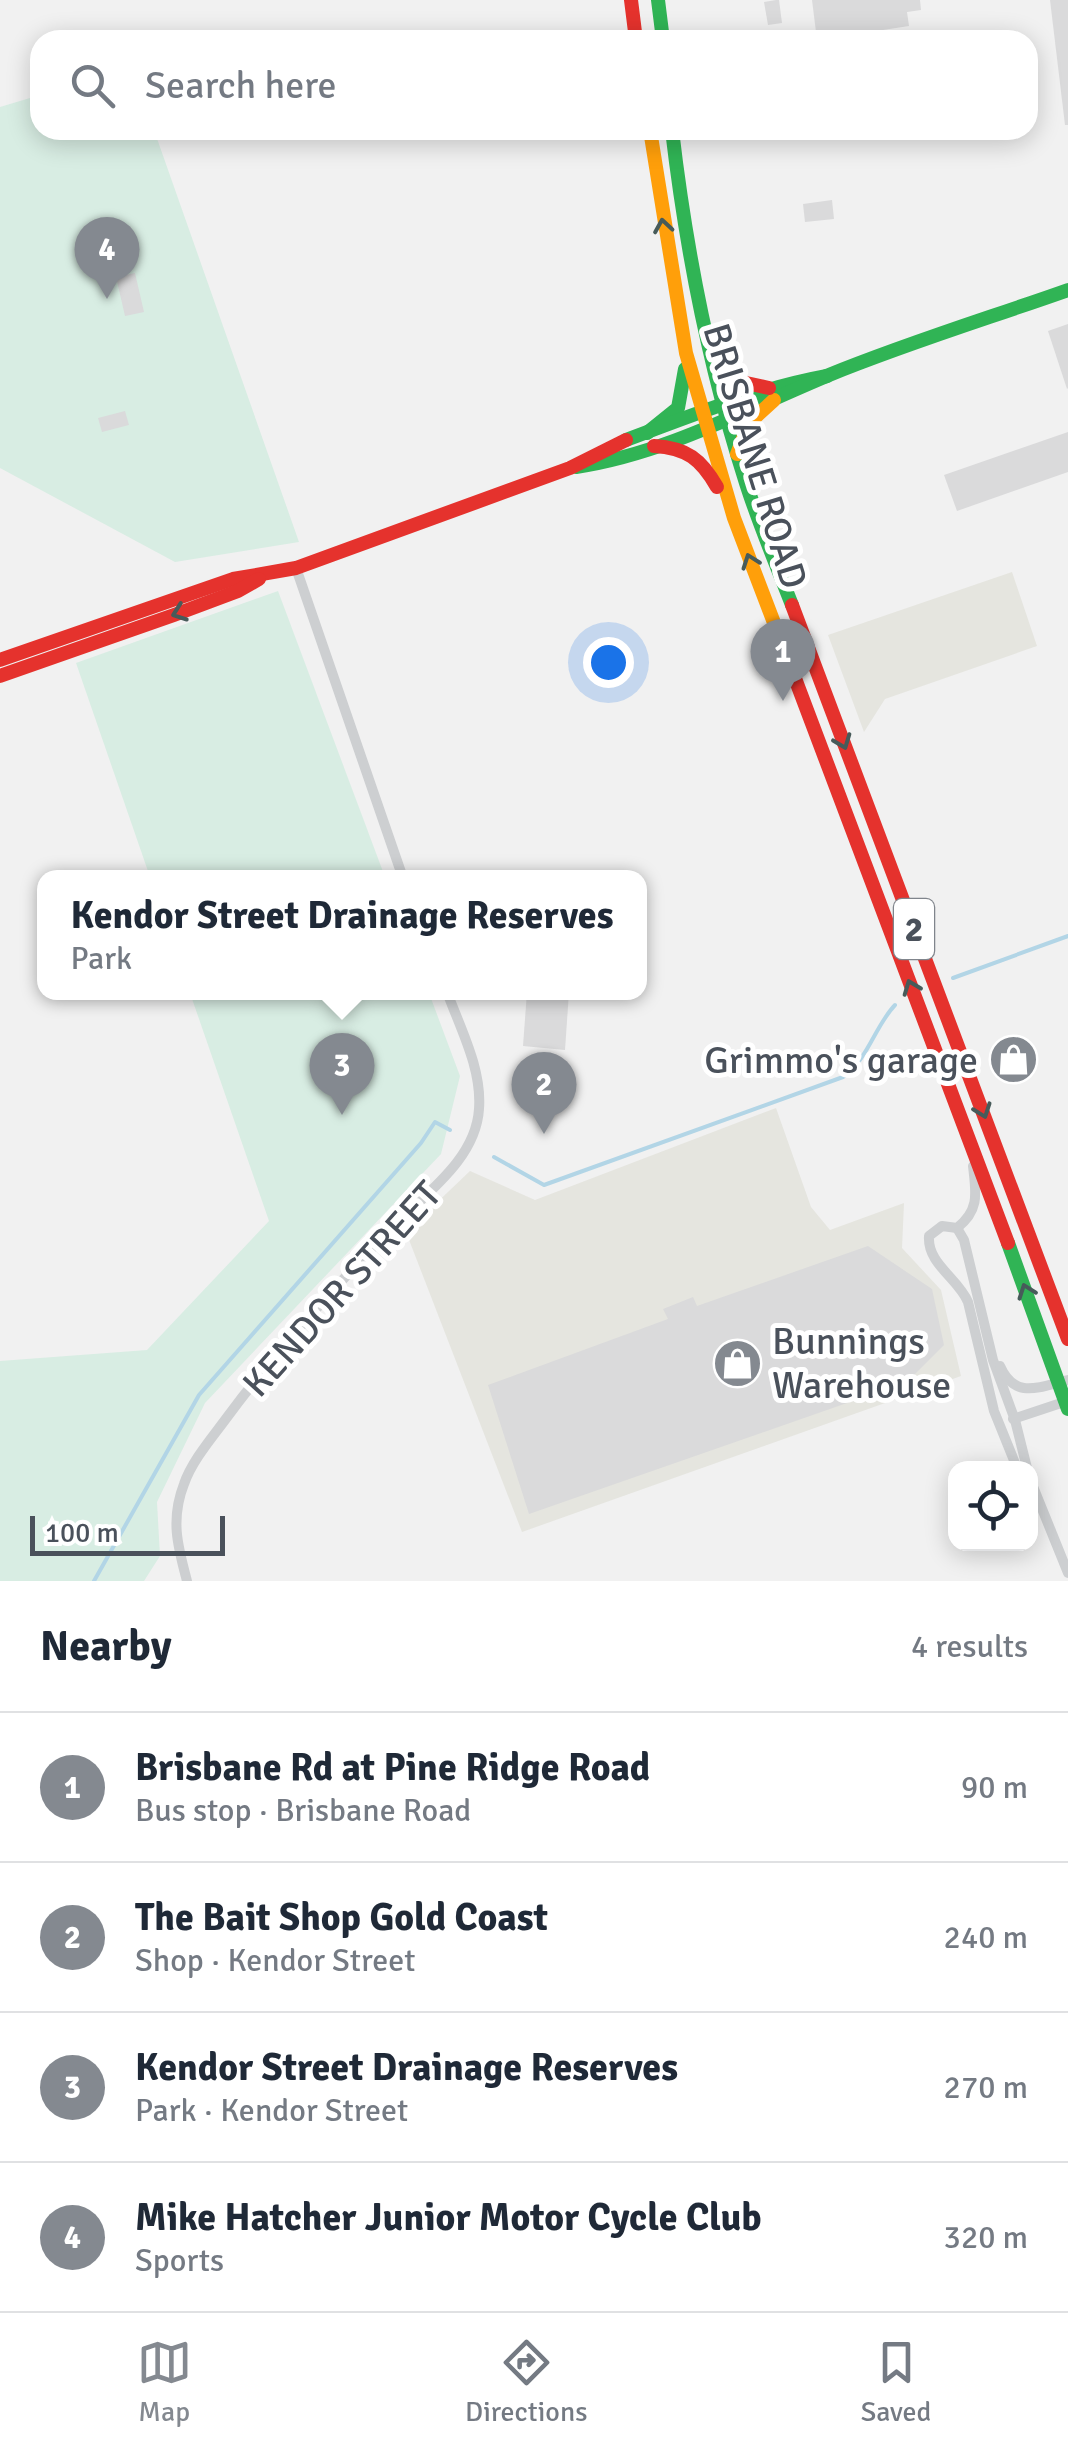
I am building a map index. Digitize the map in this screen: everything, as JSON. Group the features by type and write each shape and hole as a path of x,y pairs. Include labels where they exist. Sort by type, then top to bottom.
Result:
{"main road":[{"path":"630,0 634,30"},
{"path":"658,0 661,30"},
{"name":"BRISBANE ROAD","path":"652,140 686,353 734,518 1063,1381 1067,1404"},
{"name":"BRISBANE ROAD","path":"673,140 680,206 706,342 737,454 770,553 1068,1338"},
{"path":"0,660 233,578 296,568 570,468 596,465 650,439 725,411 1068,290"},
{"path":"706,342 733,379 772,394"},
{"path":"650,439 681,402 686,353"},
{"path":"737,454 749,422 772,394"},
{"path":"650,439 699,457 734,518"},
{"path":"0,676 238,591 268,574"}],"street":[{"path":"296,568 400,870"},
{"name":"KENDOR STREET","path":"188,1581 175,1536 184,1484 206,1446 252,1384 394,1226 438,1184 462,1156 474,1134 480,1111 478,1082 450,1000"},
{"path":"970,1142 975,1207 957,1228 942,1226 929,1236 928,1243 934,1258 964,1294 991,1401 1014,1461"},
{"path":"957,1228 964,1240 1004,1375 1014,1386 1026,1388 1063,1381"},
{"path":"990,1337 993,1360 1025,1461"},
{"path":"991,1401 1015,1420"},
{"path":"1015,1420 1067,1404"},
{"path":"1038,1500 1068,1573"}],"shaded area":[{"path":"1012,572 1037,646 885,699 864,732 828,635"},
{"path":"776,1108 811,1207 830,1230 904,1203 902,1248 941,1290 961,1376 522,1532 406,1232 470,1171 535,1200"}],"green space":[{"path":"30,98 30,140 158,140 299,542 175,562 0,468 0,107"},
{"path":"278,591 382,870 148,870 76,663"},
{"path":"192,1000 432,1000 460,1076 441,1154 205,1403 157,1502 160,1556 144,1581 0,1581 0,1361 147,1350 269,1221"}],"building":[{"path":"779,0 782,23 768,25 764,2"},
{"path":"812,0 920,0 921,10 907,12 909,26 816,30"},
{"path":"1050,0 1068,0 1068,125 1065,125"},
{"path":"832,200 834,219 805,222 803,204"},
{"path":"135,273 144,312 125,316 116,277"},
{"path":"1068,324 1068,388 1067,389 1048,331"},
{"path":"125,411 129,425 102,432 98,418"},
{"path":"1068,432 1068,472 957,511 944,475"},
{"path":"526,1000 568,1000 565,1050 523,1046"},
{"name":"Bunnings Warehouse","path":"868,1246 932,1289 944,1345 907,1382 529,1514 488,1385 668,1319 663,1309 693,1297 697,1306"}],"waterway":[{"path":"953,978 1068,936"},
{"path":"494,1157 544,1185 843,1077 858,1062 895,1005"},
{"path":"94,1581 199,1395 421,1143 435,1122 450,1130"}],"traffic: fast":[{"path":"658,0 662,30"},
{"path":"673,140 692,264 721,396 751,498 792,605"},
{"path":"576,467 673,441 858,363 1068,290"},
{"path":"647,433 678,408 685,369"},
{"path":"626,440 750,395 827,376"},
{"path":"1008,1243 1068,1409"}],"traffic: slow":[{"path":"652,140 686,353 734,518 776,628"},
{"path":"737,454 749,423 774,400"}],"traffic: jam":[{"path":"631,0 635,30"},
{"path":"715,355 737,381 769,388"},
{"path":"0,660 233,579 296,568 570,468 626,440"},
{"path":"654,446 676,449 692,457 717,487"},
{"path":"0,676 174,615 259,579"},
{"path":"792,605 1068,1339"},
{"path":"776,628 1008,1243"}],"place":[{"name":"Mike Hatcher Junior Motor Cycle Club","path":"107,299"},
{"name":"Brisbane Rd at Pine Ridge Road","path":"783,701"},
{"name":"Grimmo's garage","path":"1013,1060"},
{"name":"Kendor Street Drainage Reserves","path":"342,1115"},
{"name":"The Bait Shop Gold Coast","path":"544,1134"},
{"name":"Bunnings Warehouse","path":"737,1363"}]}
